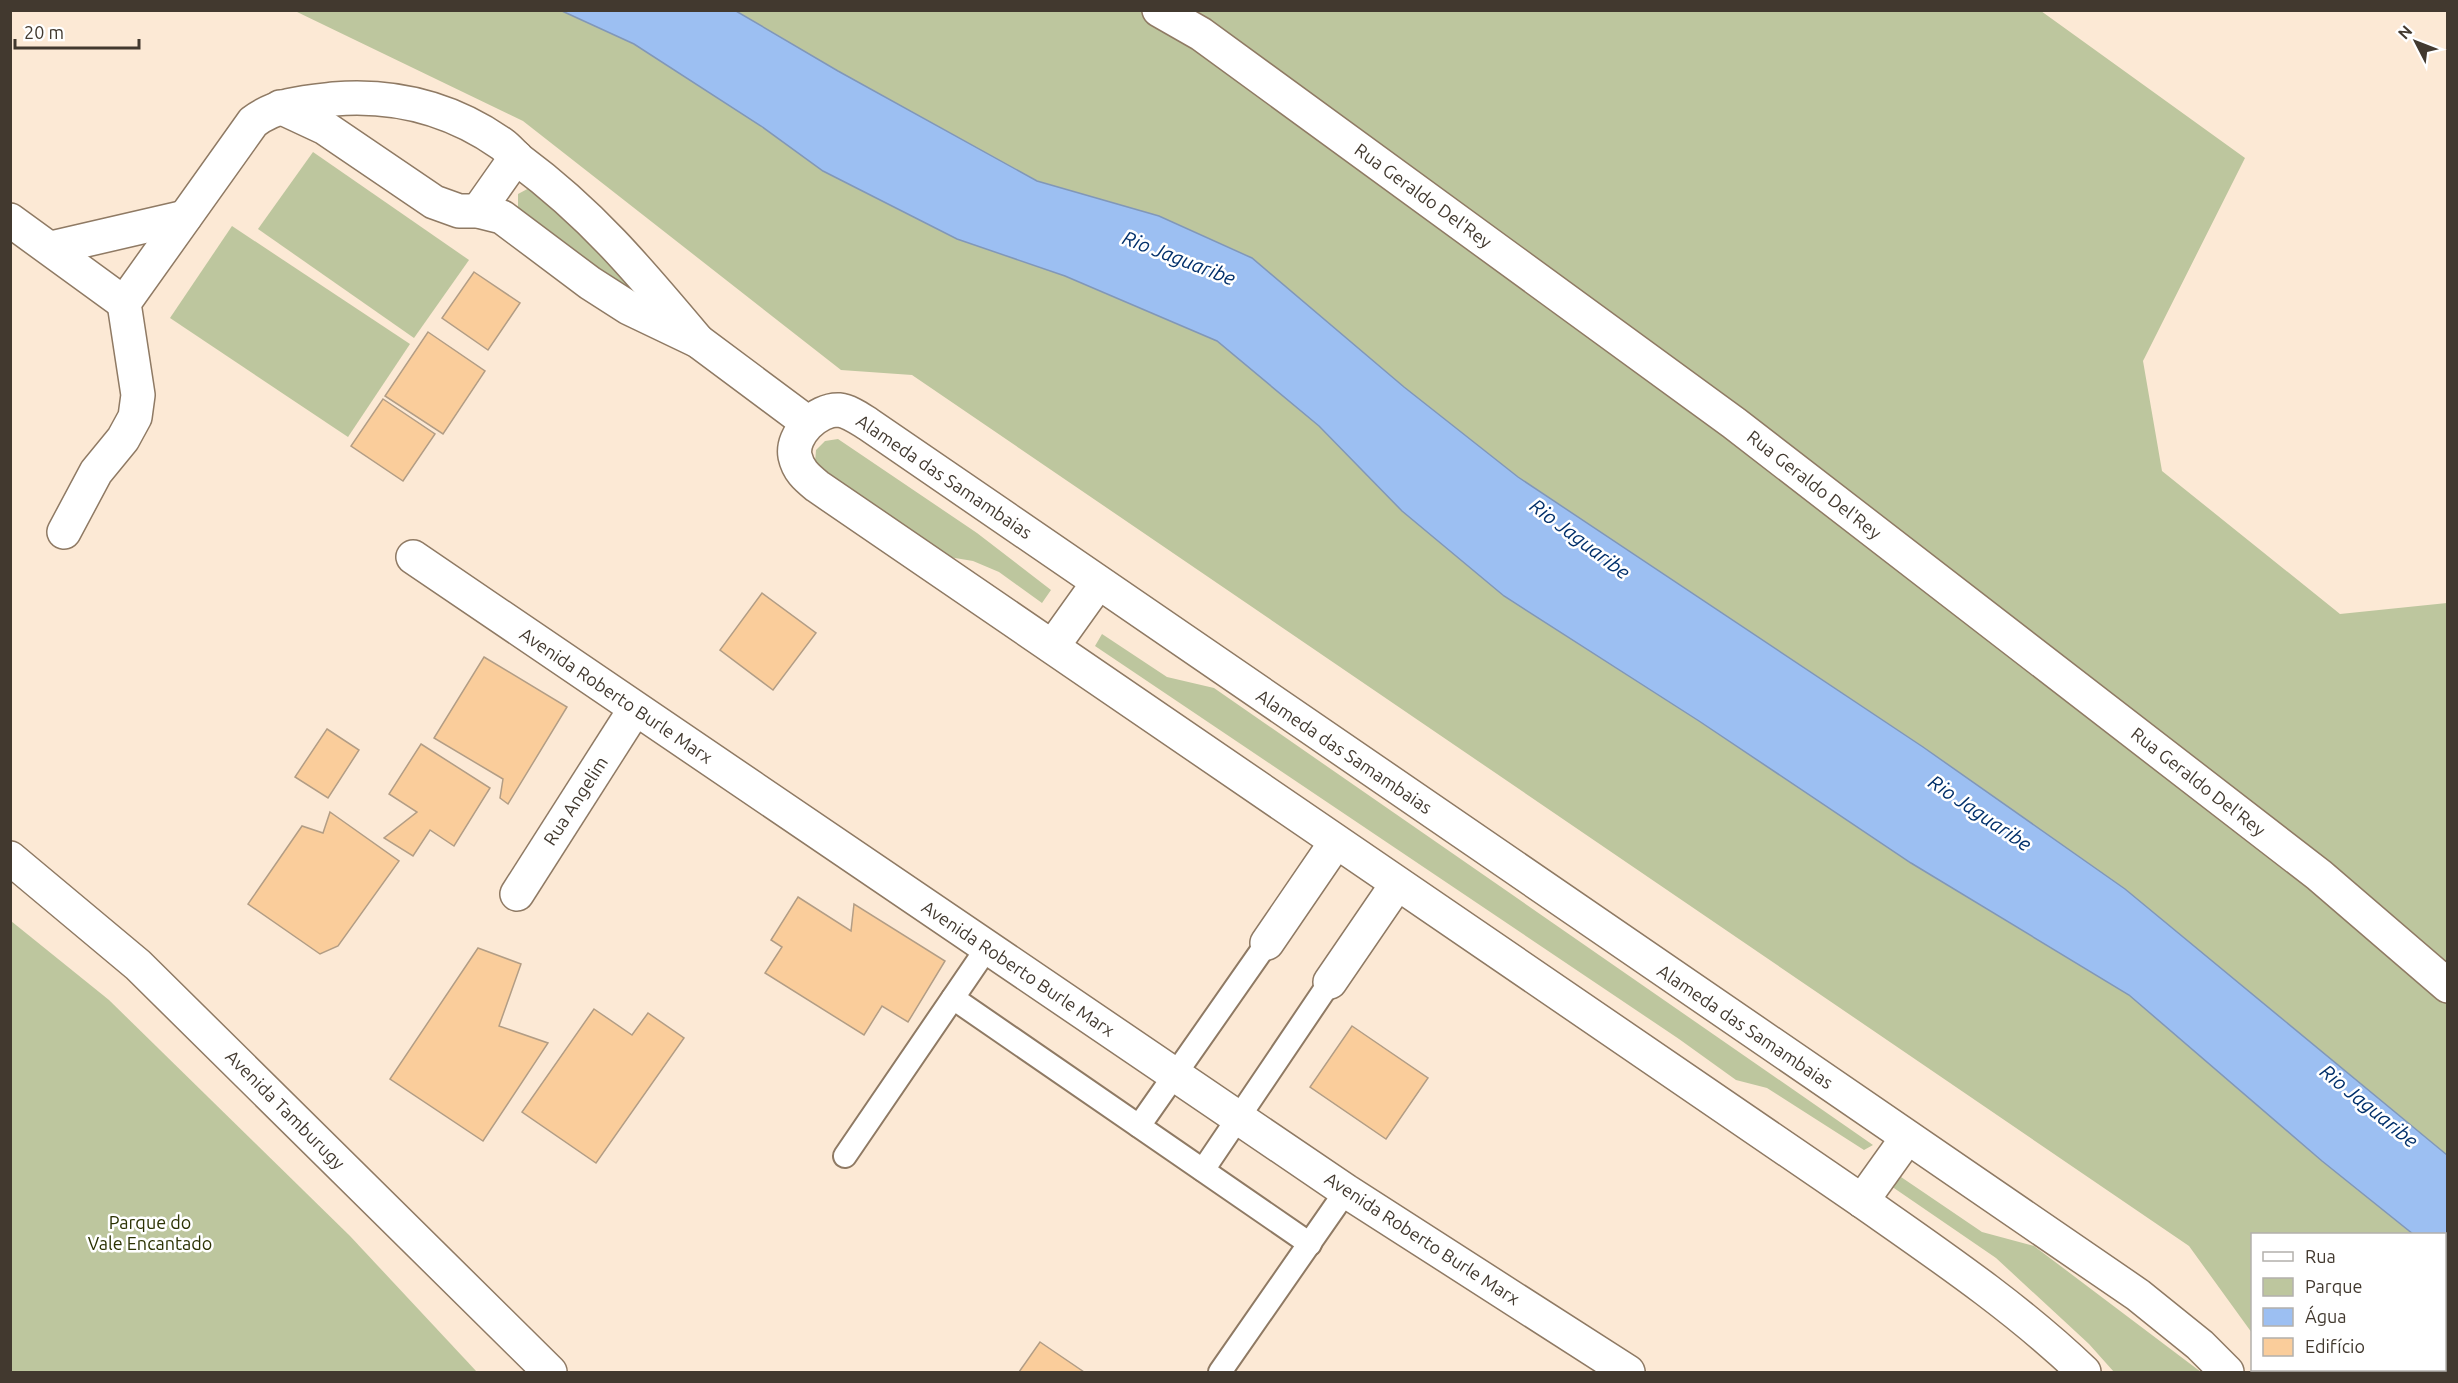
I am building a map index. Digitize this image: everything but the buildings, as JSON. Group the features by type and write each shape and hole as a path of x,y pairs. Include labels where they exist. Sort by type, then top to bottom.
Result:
{"street":[{"name":"Rua Geraldo Del'Rey","path":"1160,10 1201,34 1734,423 2319,875 2448,986"},
{"path":"64,532 96,472 123,439 135,417 138,395 124,303 253,122 266,111 280,107 357,97 392,99 434,109 468,123 505,146 574,202 612,239 698,341"},
{"path":"280,107 325,128 434,202 459,211 478,211 502,217 590,283 629,308 698,341 808,423 797,439 794,455 801,472 1982,1285 2046,1336 2084,1372"},
{"path":"478,211 516,157"},
{"path":"51,248 185,217"},
{"path":"10,220 124,303"},
{"name":"Alameda das Samambaias","path":"808,423 823,413 838,410 855,416 2138,1295 2200,1346 2227,1372"},
{"name":"Avenida Roberto Burle Marx","path":"413,557 1346,1191 1628,1372"},
{"path":"1053,646 1098,583"},
{"name":"Rua Angelim","path":"517,894 635,709"},
{"path":"1267,943 1336,842"},
{"name":"Avenida Tamburugy","path":"10,858 138,965 550,1372"},
{"path":"1330,982 1397,884"},
{"path":"1862,1201 1907,1138"}],"lane":[{"path":"1139,1126 1267,943"},
{"path":"845,1156 987,948"},
{"path":"1203,1170 1330,982"},
{"path":"953,998 1310,1244"},
{"path":"1220,1372 1346,1191"}],"green space":[{"path":"295,11 2041,11 2245,158 2143,361 2162,471 2340,614 2447,603 2447,1372 2280,1371 2446,1371 2446,1233 2251,1233 2251,1332 2189,1246 912,375 841,370 523,121"},
{"path":"313,152 469,260 414,338 258,229"},
{"path":"533,186 643,286 635,297 518,208 518,194"},
{"path":"232,226 410,344 348,437 170,318"},
{"path":"838,439 977,533 1051,590 1042,603 999,572 973,561 937,555 823,472 815,463 816,450 825,441"},
{"path":"1102,634 1167,677 1214,688 1873,1145 1864,1150 1767,1088 1736,1080 1679,1039 1095,646"},
{"name":"Parque do Vale Encantado","path":"11,921 109,1000 350,1236 477,1372 11,1372"},
{"path":"1901,1177 1982,1232 2034,1246 2201,1372 2114,1372 2089,1344 1996,1258 1891,1186"}],"water":[{"name":"Rio Jaguaribe","path":"562,11 736,11 838,71 1037,181 1159,216 1252,258 1404,387 1518,477 1923,747 2125,889 2447,1155 2447,1262 2446,1233 2412,1233 2322,1161 2129,995 1911,863 1699,721 1504,596 1402,511 1319,426 1217,341 1065,276 957,239 823,171 761,126 634,44"}]}
